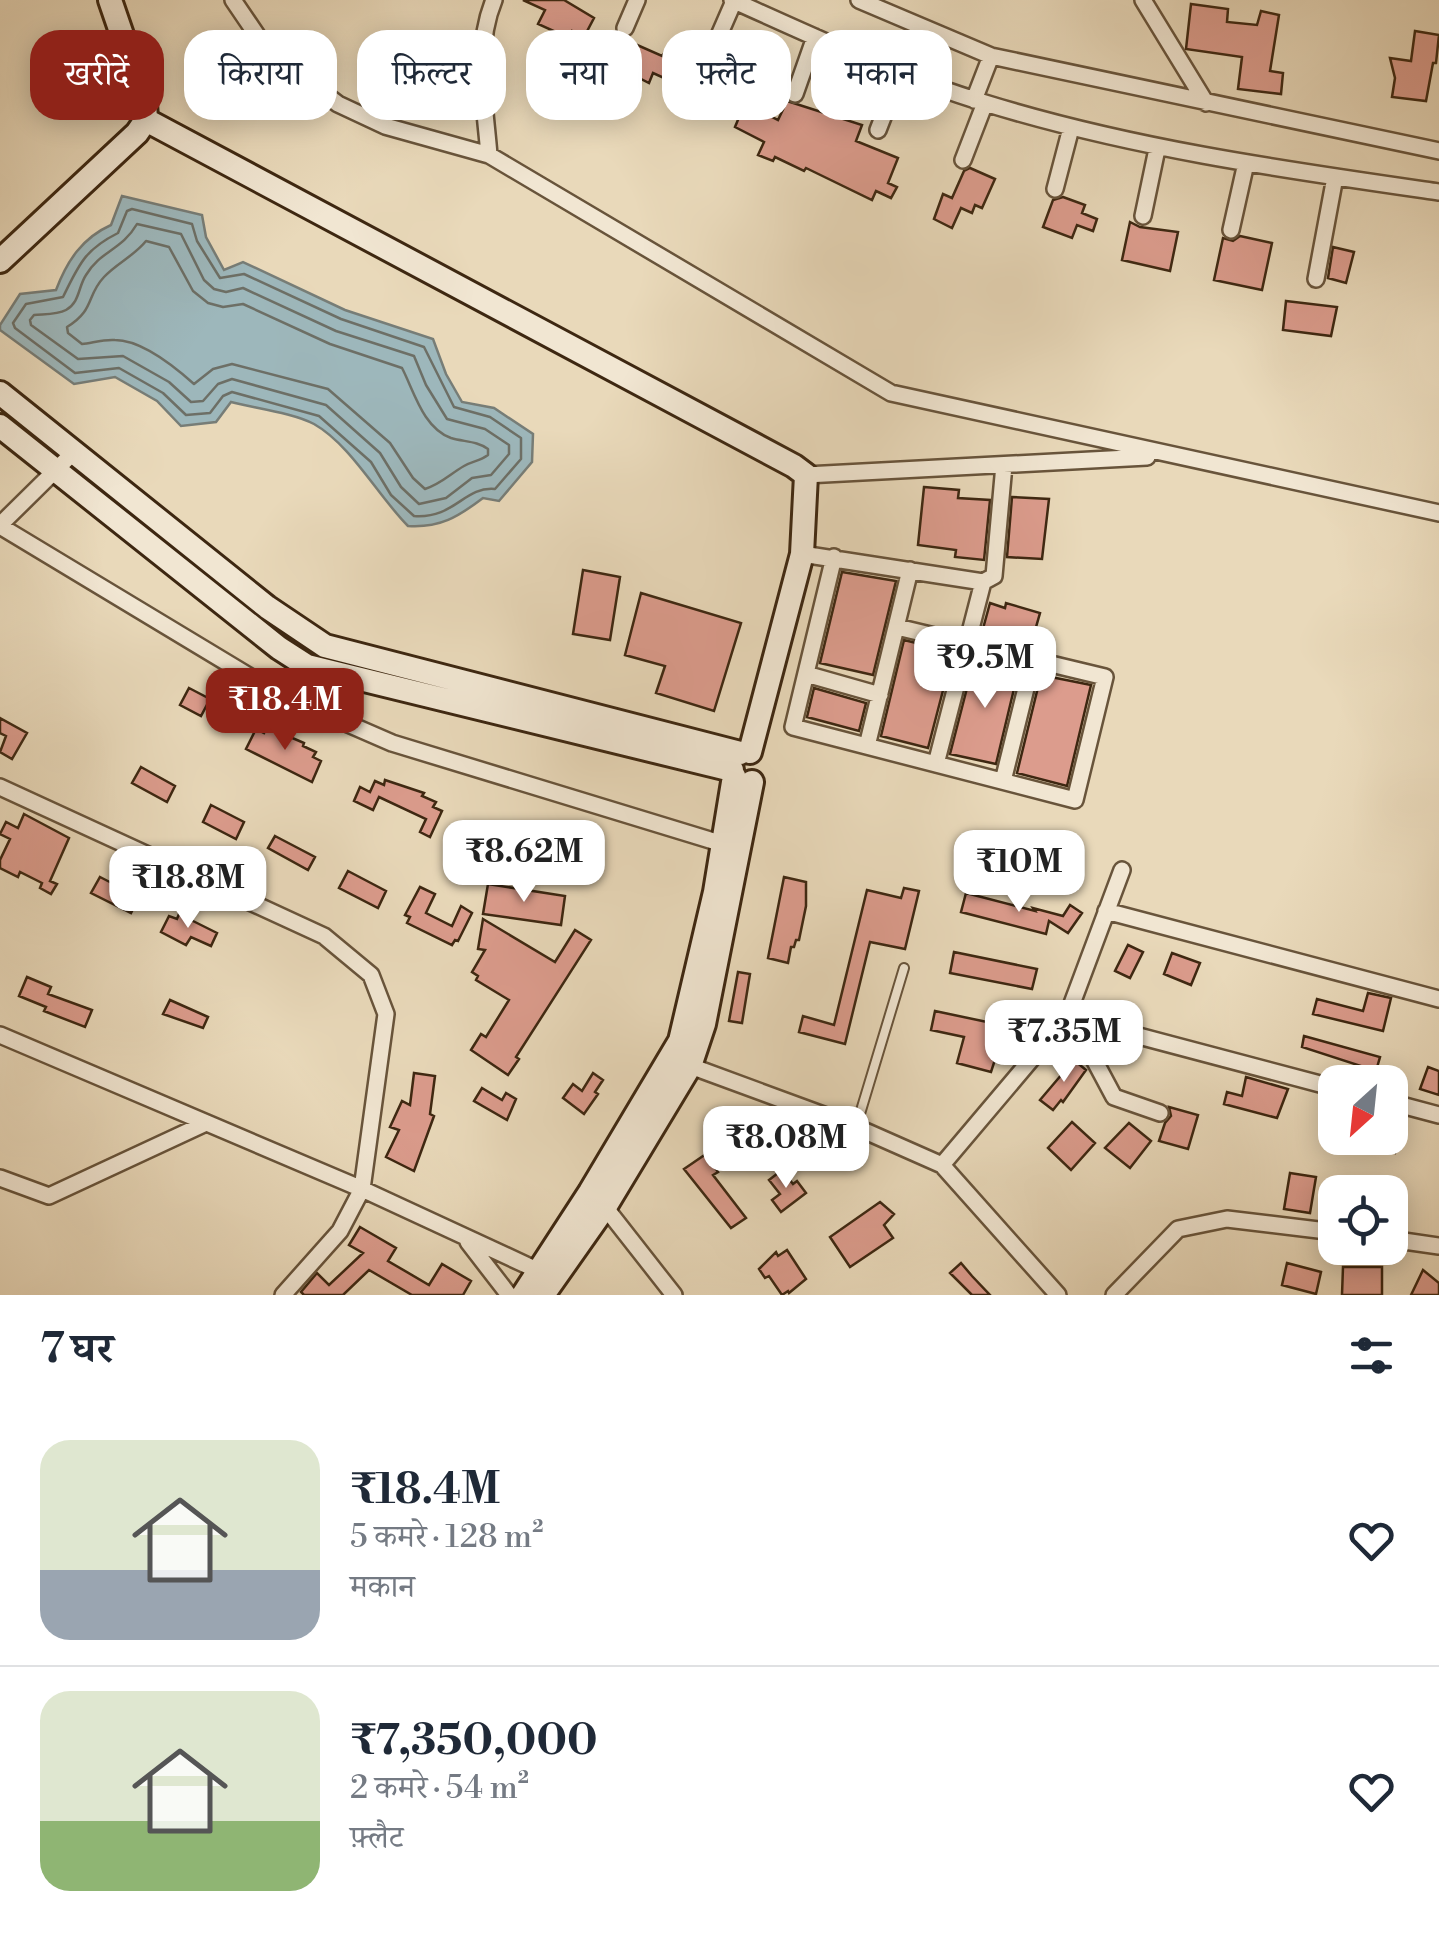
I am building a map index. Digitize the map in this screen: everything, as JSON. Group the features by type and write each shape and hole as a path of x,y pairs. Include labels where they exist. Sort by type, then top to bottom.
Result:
{"street":[{"path":"110,0 120,30"},
{"path":"233,0 267,50 338,104 385,126 489,155 891,393 1439,513"},
{"path":"489,155 482,61 488,14 494,0"},
{"path":"625,28 637,0"},
{"path":"721,30 733,0 811,36"},
{"path":"859,0 991,56 1439,151"},
{"path":"1143,0 1206,103"},
{"path":"795,94 811,49"},
{"path":"963,160 991,56"},
{"path":"952,90 1071,128 1157,148 1439,192"},
{"path":"0,261 137,134 146,120 806,475 1168,456"},
{"path":"878,130 882,120"},
{"path":"1055,189 1071,128"},
{"path":"1142,216 1157,148"},
{"path":"1231,230 1246,163"},
{"path":"1316,279 1336,177"},
{"path":"0,393 267,608 325,646 742,767"},
{"path":"0,426 306,666 742,767"},
{"path":"74,452 0,526 294,700 392,744 722,844"},
{"path":"802,554 983,582 994,576 1004,465"},
{"path":"543,1295 605,1207 681,1062 722,844 802,554 806,475"},
{"path":"834,557 794,727 1075,800 1105,677 898,627"},
{"path":"867,746 910,570"},
{"path":"936,764 983,582"},
{"path":"1003,781 1033,660"},
{"path":"806,674 880,695"},
{"path":"523,1295 704,1024 742,767"},
{"path":"1,790 324,936 371,975 386,1014 362,1188 340,1230 283,1295"},
{"path":"942,1165 1063,1022 1122,870"},
{"path":"1106,911 1439,999"},
{"path":"1063,1022 1318,1084"},
{"path":"1063,1022 1090,1052 1114,1097 1160,1113"},
{"path":"0,1035 362,1188 465,1239 540,1270"},
{"path":"681,1062 856,1127 942,1165 1058,1295"},
{"path":"1408,1107 1439,1115"},
{"path":"0,1178 49,1196 206,1123"},
{"path":"605,1207 674,1295"},
{"path":"1114,1295 1178,1229 1227,1219 1318,1230"},
{"path":"465,1239 509,1295"},
{"path":"1408,1242 1439,1246"}],"lane":[{"path":"856,1127 904,968"}],"water":[{"path":"122,196 202,215 206,237 224,270 243,262 345,310 433,339 462,402 494,408 533,434 532,462 499,501 483,498 448,520 408,526 340,445 306,420 231,402 216,422 181,426 157,401 115,377 74,384 0,330 0,325 20,294 56,290 77,252 111,225"}],"building":[{"path":"523,0 564,0 594,18 588,30 551,30 538,24 545,10"},
{"path":"1191,4 1228,9 1227,22 1257,25 1261,11 1279,15 1270,71 1283,73 1281,94 1238,89 1242,57 1186,49"},
{"path":"1415,31 1439,35 1426,101 1392,97 1395,78 1390,58 1411,61"},
{"path":"642,47 662,56 662,77 653,73 649,83 642,79"},
{"path":"791,102 811,109 811,120 846,120 862,125 856,141 898,158 888,183 897,187 891,198 876,191 872,200 806,168 804,171 775,157 773,161 758,155 764,142 735,127 738,120 791,120"},
{"path":"970,168 995,179 982,208 975,205 972,213 961,208 952,228 934,219 943,194 952,198 964,171"},
{"path":"1063,197 1085,205 1082,213 1097,219 1093,231 1077,225 1072,238 1043,227 1053,200"},
{"path":"1130,222 1178,232 1170,271 1122,260"},
{"path":"1240,236 1272,243 1262,290 1214,280 1223,238 1233,241"},
{"path":"1333,247 1354,252 1346,283 1328,278"},
{"path":"1286,301 1337,307 1331,336 1283,330"},
{"path":"924,487 959,490 958,498 990,500 984,560 955,557 956,550 918,545"},
{"path":"1012,497 1049,499 1042,559 1007,557"},
{"path":"583,570 620,577 610,640 573,634"},
{"path":"842,572 896,581 873,675 820,663"},
{"path":"641,593 741,623 714,711 656,693 665,666 625,655"},
{"path":"990,603 1005,608 1006,603 1040,613 1030,648 981,636"},
{"path":"904,640 953,652 928,748 881,736"},
{"path":"975,657 1019,668 996,764 950,754"},
{"path":"1041,675 1091,685 1067,786 1017,773"},
{"path":"189,688 210,699 201,716 180,705"},
{"path":"814,688 866,703 859,731 807,717"},
{"path":"0,718 27,733 12,759 0,752 6,736 0,733"},
{"path":"267,727 316,752 313,757 321,761 312,782 246,749 256,729 264,733"},
{"path":"141,767 175,786 167,802 132,783"},
{"path":"385,780 424,793 422,796 436,802 433,807 442,811 430,837 420,832 426,819 379,797 373,810 354,801 360,787 370,792 375,781 384,785"},
{"path":"211,805 244,822 236,839 203,822"},
{"path":"24,814 69,838 50,881 57,884 51,894 40,888 42,883 0,868 10,839 0,834 6,822 18,828"},
{"path":"492,826 517,831 512,854 488,849"},
{"path":"275,836 315,857 308,870 268,848"},
{"path":"348,871 386,891 378,908 339,888"},
{"path":"100,877 139,897 131,913 91,893"},
{"path":"784,877 806,882 799,940 791,947 788,963 768,958"},
{"path":"488,884 565,896 561,925 483,914"},
{"path":"420,887 435,894 426,913 452,926 461,906 472,913 452,945 407,923 410,917 405,915"},
{"path":"904,888 919,891 905,949 870,942 845,1044 799,1032 803,1016 834,1025 867,890 901,898"},
{"path":"966,893 1063,916 1070,905 1082,913 1068,933 1049,921 1046,934 961,912"},
{"path":"179,914 217,933 211,946 191,937 186,945 161,932 169,916 177,919"},
{"path":"483,919 555,962 575,930 591,940 508,1075 471,1050 481,1034 486,1037 509,1000 476,980 478,976 472,972 485,950 478,949"},
{"path":"1128,945 1143,952 1130,978 1115,971"},
{"path":"954,952 1037,969 1032,989 950,973"},
{"path":"1172,953 1200,963 1191,985 1164,974"},
{"path":"738,972 750,974 742,1023 729,1021"},
{"path":"27,977 51,987 48,994 92,1010 85,1027 19,996"},
{"path":"1368,993 1391,998 1383,1031 1313,1014 1317,999 1363,1011"},
{"path":"170,1000 208,1017 203,1028 163,1014"},
{"path":"935,1011 1006,1026 991,1072 957,1063 964,1037 931,1030"},
{"path":"1304,1036 1380,1057 1378,1065 1358,1065 1302,1047"},
{"path":"1074,1060 1086,1070 1053,1110 1040,1100"},
{"path":"1428,1067 1439,1071 1439,1095 1420,1089"},
{"path":"414,1073 435,1076 430,1114 434,1116 414,1171 386,1157 399,1130 390,1127 402,1101 410,1105"},
{"path":"593,1073 603,1080 584,1114 563,1098 573,1084 582,1091"},
{"path":"1246,1077 1288,1089 1277,1118 1224,1104 1227,1092 1242,1096"},
{"path":"482,1088 502,1100 506,1093 516,1099 507,1120 474,1101"},
{"path":"1169,1107 1198,1115 1188,1149 1159,1141 1171,1116"},
{"path":"1072,1122 1095,1143 1071,1170 1048,1148"},
{"path":"1129,1123 1151,1141 1130,1168 1105,1148"},
{"path":"706,1154 718,1172 713,1175 746,1218 731,1228 684,1169"},
{"path":"782,1170 806,1193 781,1212 772,1200 780,1194 769,1180"},
{"path":"1290,1173 1316,1177 1310,1213 1284,1209"},
{"path":"880,1202 894,1214 884,1225 893,1238 850,1267 830,1237"},
{"path":"360,1227 396,1248 388,1261 429,1285 442,1264 471,1281 463,1295 412,1295 369,1270 343,1295 304,1295 301,1292 317,1273 329,1285 363,1253 349,1245"},
{"path":"787,1250 806,1279 782,1295 759,1269 776,1252 778,1256"},
{"path":"961,1263 990,1295 972,1295 950,1273"},
{"path":"1287,1263 1321,1272 1316,1294 1282,1285"},
{"path":"1343,1267 1382,1267 1382,1295 1342,1295"},
{"path":"1423,1270 1439,1283 1439,1295 1411,1295"}]}
